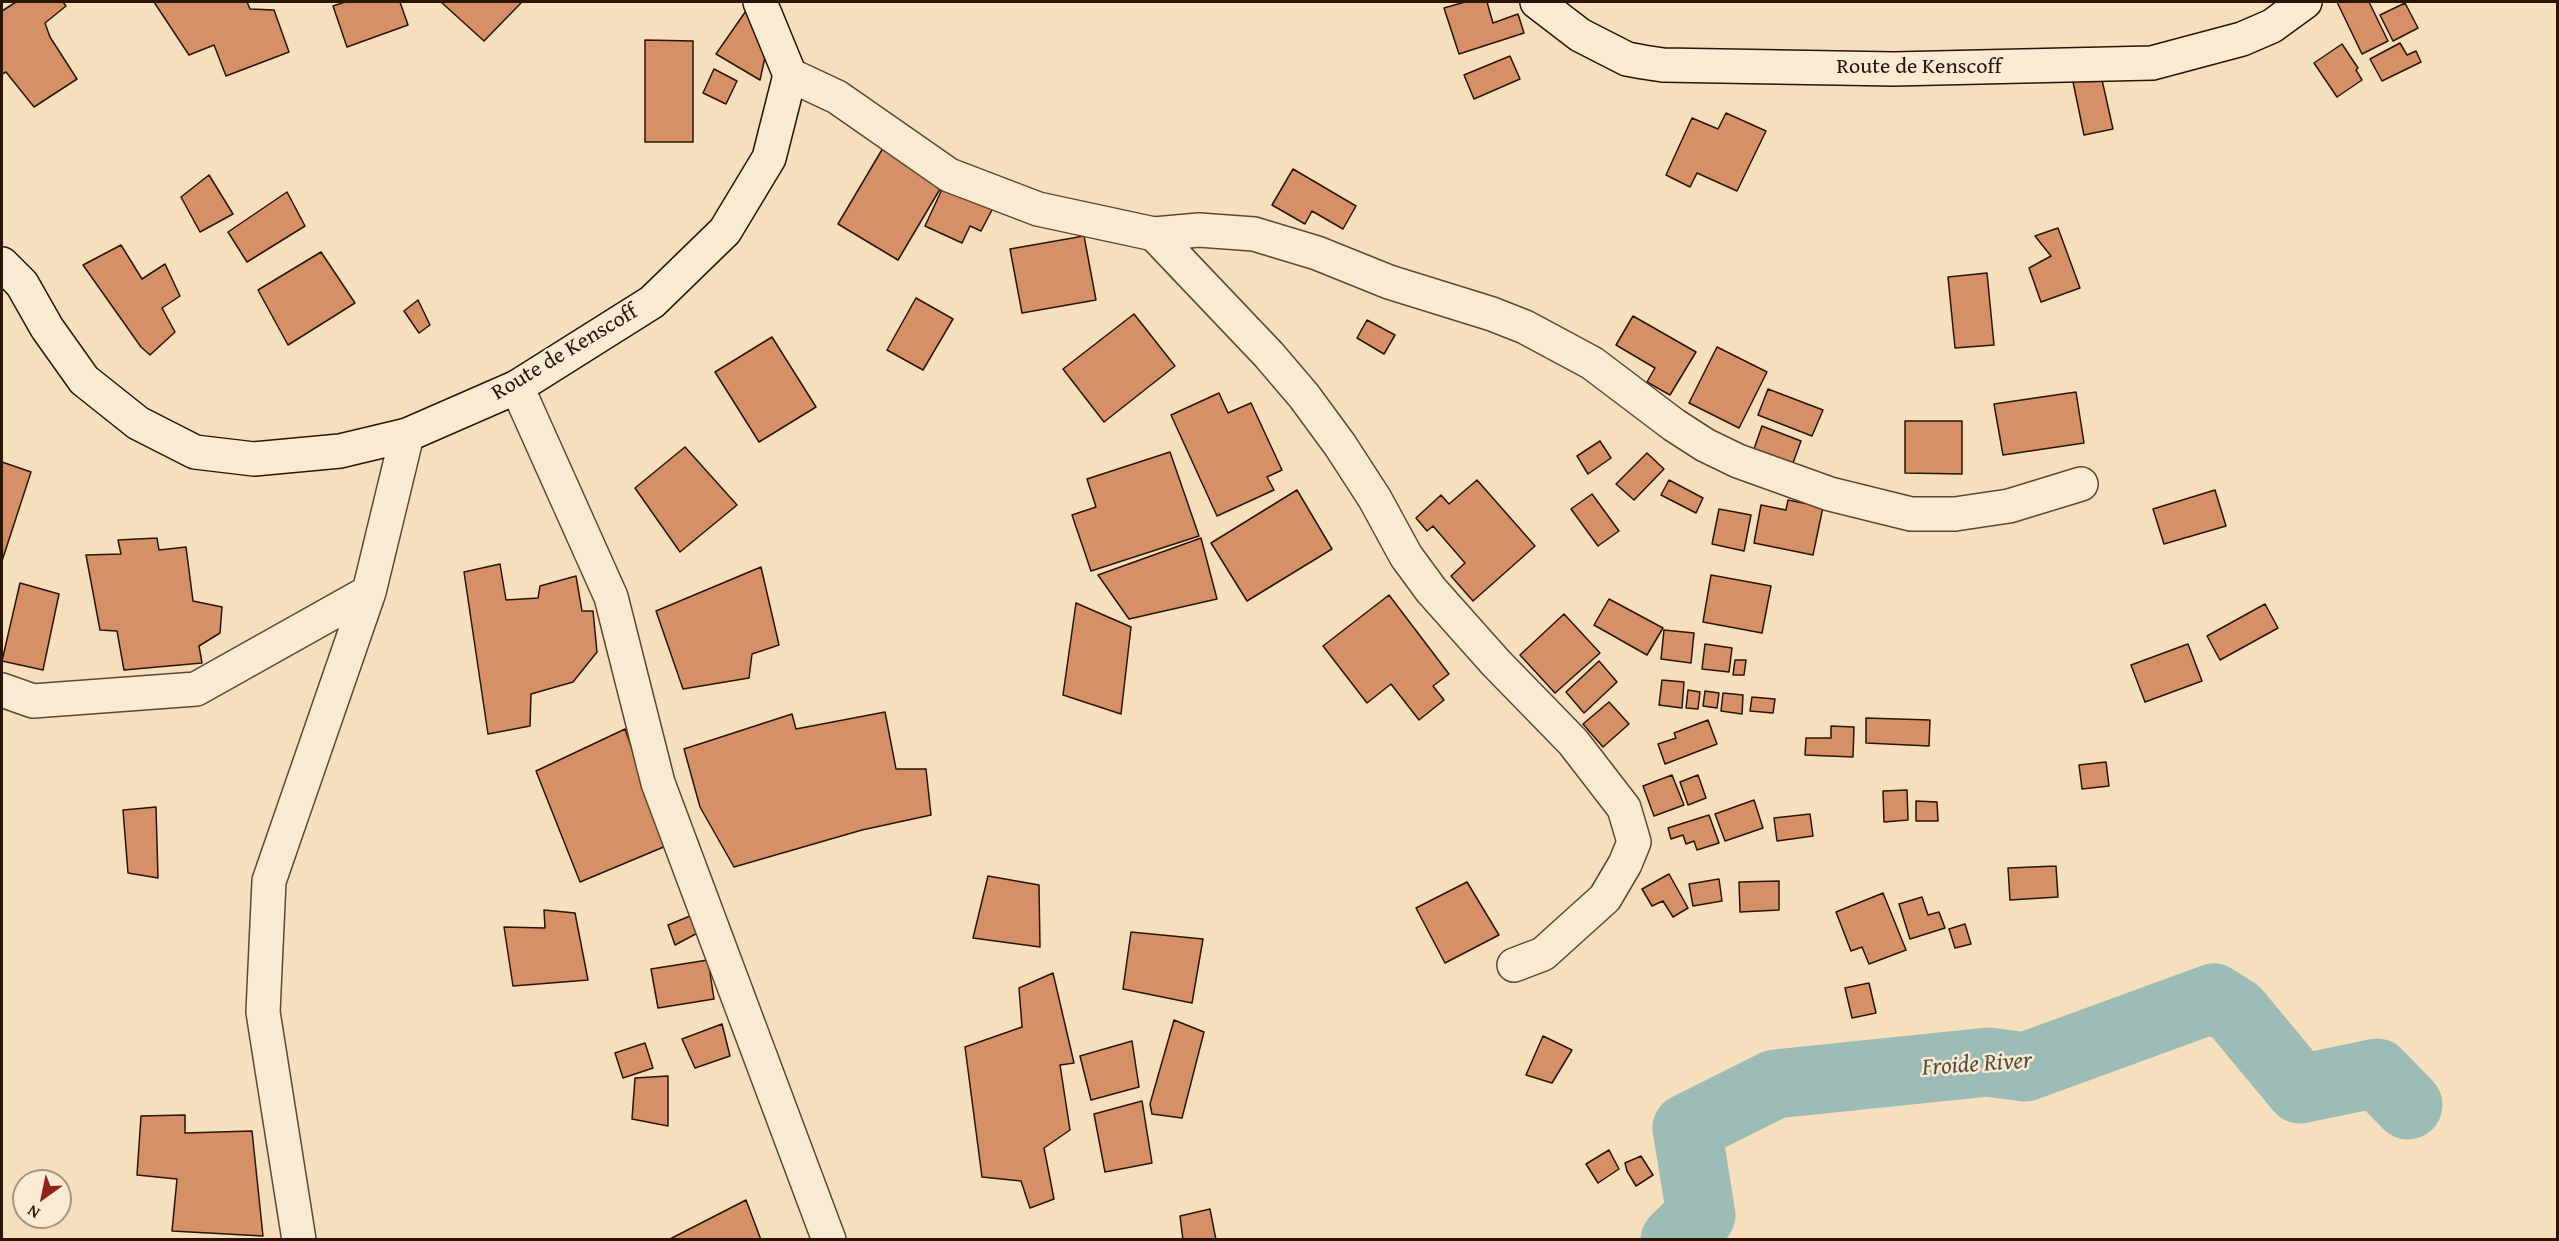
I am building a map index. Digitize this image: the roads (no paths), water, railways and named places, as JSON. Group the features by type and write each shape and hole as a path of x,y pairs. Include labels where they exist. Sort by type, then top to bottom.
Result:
{"street":[{"path":"760,2 790,75 837,96 949,175 1038,209 1154,234 1199,230 1254,234 1317,253 1425,294 1492,314 1525,327 1592,363 1674,426 1738,461 1830,494 1873,506 1911,514 1955,514 2009,506 2081,484"},
{"name":"Route de Kenscoff","path":"1537,2 1580,35 1627,59 1642,62 1663,65 1894,69 2152,63 2242,39 2272,26 2305,2"},
{"name":"Route de Kenscoff","path":"2,264 22,285 47,328 84,380 138,423 195,453 254,459 340,451 407,435 517,387 652,302 725,231 769,158 790,75"},
{"path":"1154,234 1269,355 1304,396 1340,445 1375,499 1406,556 1431,590 1496,663 1573,742 1624,808 1634,842 1625,864 1605,898 1543,954 1514,965"},
{"path":"517,387 611,597 658,783 829,1239"},
{"path":"299,1239 263,1012 268,881 369,592 407,435"},
{"path":"2,690 33,701 196,689 369,592"}],"waterway":[{"name":"Froide River","path":"1675,1240 1701,1215 1687,1128 1775,1084 1988,1062 2025,1067 2214,998 2236,1012 2300,1089 2377,1073 2408,1105"}]}
